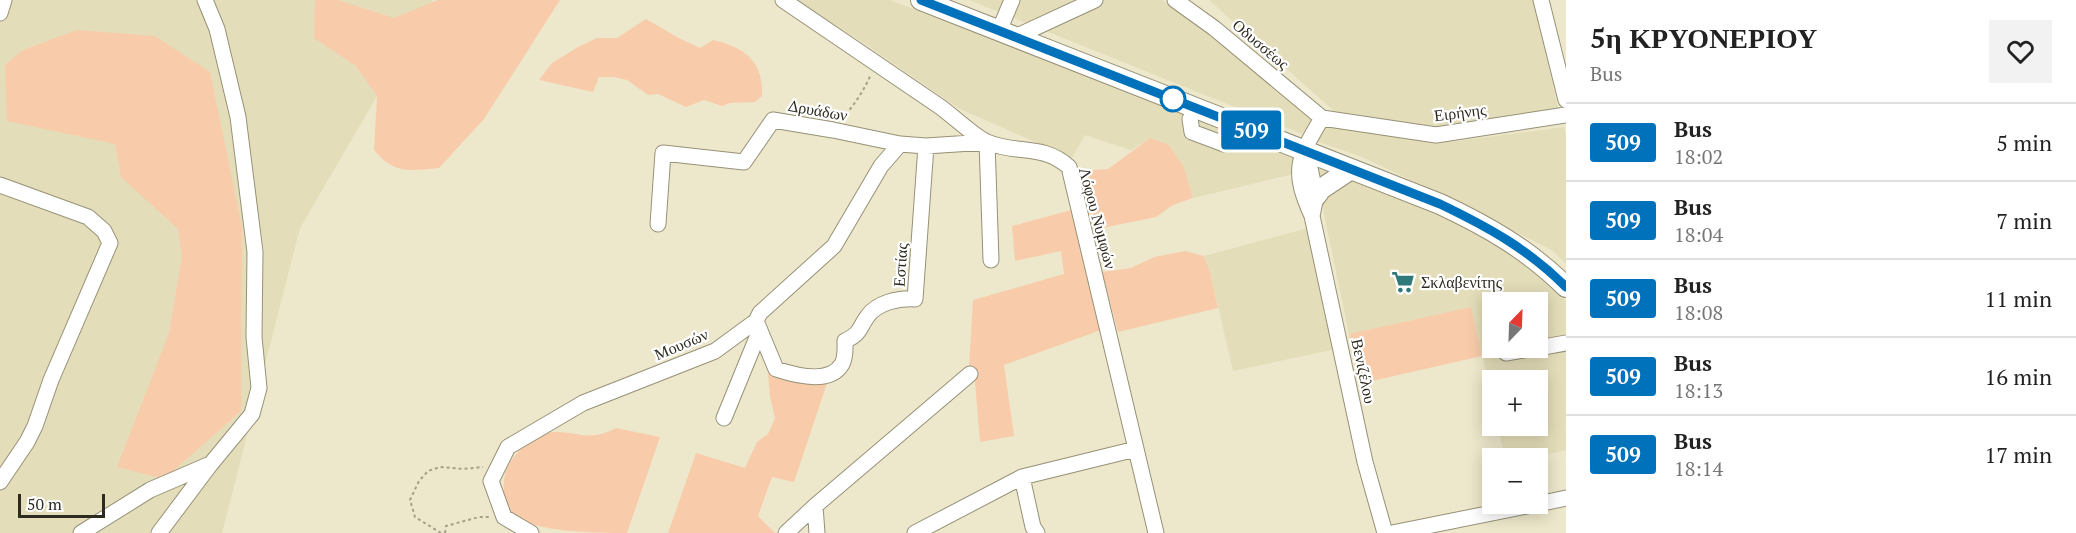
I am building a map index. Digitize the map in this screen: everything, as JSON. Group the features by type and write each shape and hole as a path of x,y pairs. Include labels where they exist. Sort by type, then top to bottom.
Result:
{"main road":[{"path":"921,0 1440,204 1495,231 1525,250 1566,287"},
{"path":"1316,196 1321,189 1352,169"}],"street":[{"path":"0,13 4,0"},
{"path":"159,533 252,414 259,388 254,337 255,252 238,117 217,29 205,0"},
{"name":"Λόφου Νυμφών","path":"783,0 952,115 987,142 1043,152 1059,158 1069,167 1156,533"},
{"path":"1012,0 1007,34 1095,0"},
{"name":"Οδυσσέως","path":"1175,0 1214,28 1322,118"},
{"path":"1545,2 1566,100"},
{"name":"Ειρήνης","path":"1322,118 1436,135 1566,115"},
{"path":"1303,149 1322,118"},
{"path":"1190,119 1192,132 1224,144 1233,135"},
{"name":"Δρυάδων","path":"658,224 663,153 744,162 773,120 900,144 926,146 987,142"},
{"path":"987,142 991,260"},
{"name":"Μουσών","path":"498,465 508,447 583,403 715,351 758,325 760,313 834,246 881,166 900,144"},
{"name":"Εστίας","path":"758,325 776,369 797,377 818,377 834,372 841,366 845,357 844,341 860,331 873,310 898,299 915,299 926,146"},
{"name":"Βενιζέλου","path":"1303,149 1316,196 1312,216"},
{"name":"Βενιζέλου","path":"1303,149 1299,170 1303,195 1312,216 1365,462 1385,533"},
{"path":"0,184 88,217 104,231 110,243 51,380 35,426 0,482"},
{"path":"724,418 758,325"},
{"path":"1548,346 1566,343"},
{"path":"786,533 814,506 970,374"},
{"path":"915,533 1022,477 1136,449"},
{"path":"0,452 18,455"},
{"path":"81,533 150,490 210,465"},
{"path":"498,465 490,481 504,517 531,533"},
{"path":"1022,477 1036,533"},
{"path":"1548,502 1566,498"},
{"path":"814,506 818,533"},
{"path":"1392,533 1487,514"}],"path":[{"path":"833,130 853,107 867,85 875,63"},
{"path":"498,465 464,470 440,467 428,471 418,481 410,500 415,517 443,533 446,526 479,517 504,517"}],"shaded area":[{"path":"0,0 433,0 300,228 222,533 0,533"},
{"path":"315,0 338,0 394,18 438,0 560,0 484,119 439,168 411,170 395,167 381,158 374,150 377,96 356,66 314,38"},
{"path":"795,0 890,0 1295,156 1298,173 1193,198 1184,167 1169,145 1150,138 1131,150 1085,135 1072,158 960,109 856,38"},
{"path":"969,0 1162,0 1218,41 1312,119 1302,134"},
{"path":"1209,0 1533,0 1559,111 1440,129 1334,111"},
{"path":"646,19 700,48 713,40 743,52 756,65 760,73 762,96 755,102 730,103 722,106 704,100 686,107 658,94 648,95 627,80 614,77 599,77 593,92 539,80 552,63 578,47 597,38 617,38"},
{"path":"77,30 155,36 210,72 242,227 241,411 164,479 117,467 169,333 182,256 178,229 121,177 115,144 7,121 5,65 23,50"},
{"path":"1325,124 1415,139 1456,141 1564,127 1566,136 1566,264 1553,251 1466,206 1362,157 1316,141"},
{"path":"1150,138 1169,145 1184,167 1193,198 1173,205 1156,217 1092,230 1084,171 1108,169"},
{"path":"1313,162 1497,240 1558,290 1566,301 1566,450 1548,454 1548,448 1503,448 1500,436 1548,436 1548,370 1485,370 1483,358 1548,358 1548,292 1482,292 1482,355 1471,307 1349,334"},
{"path":"1071,210 1101,330 1004,365 1014,436 980,442 975,382 969,367 973,300 1064,274 1061,251 1015,261 1012,226"},
{"path":"1312,227 1336,349 1233,371 1210,272 1204,256"},
{"path":"1185,251 1204,256 1218,308 1118,332 1102,272 1131,268 1154,257"},
{"path":"1471,307 1482,356 1359,384 1349,334"},
{"path":"768,373 791,381 828,380 794,482 772,477 758,516 775,533 668,533 696,453 745,468 757,442 768,434 775,418"},
{"path":"616,428 660,437 627,533 582,532 545,527 516,518 508,510 504,493 506,471 515,455 529,442 551,432 599,435"}],"bus line":[{"name":"509","path":"921,0 1440,204 1495,231 1525,250 1550,270 1566,287"}],"place":[{"name":"Σκλαβενίτης","path":"1403,282"}]}
